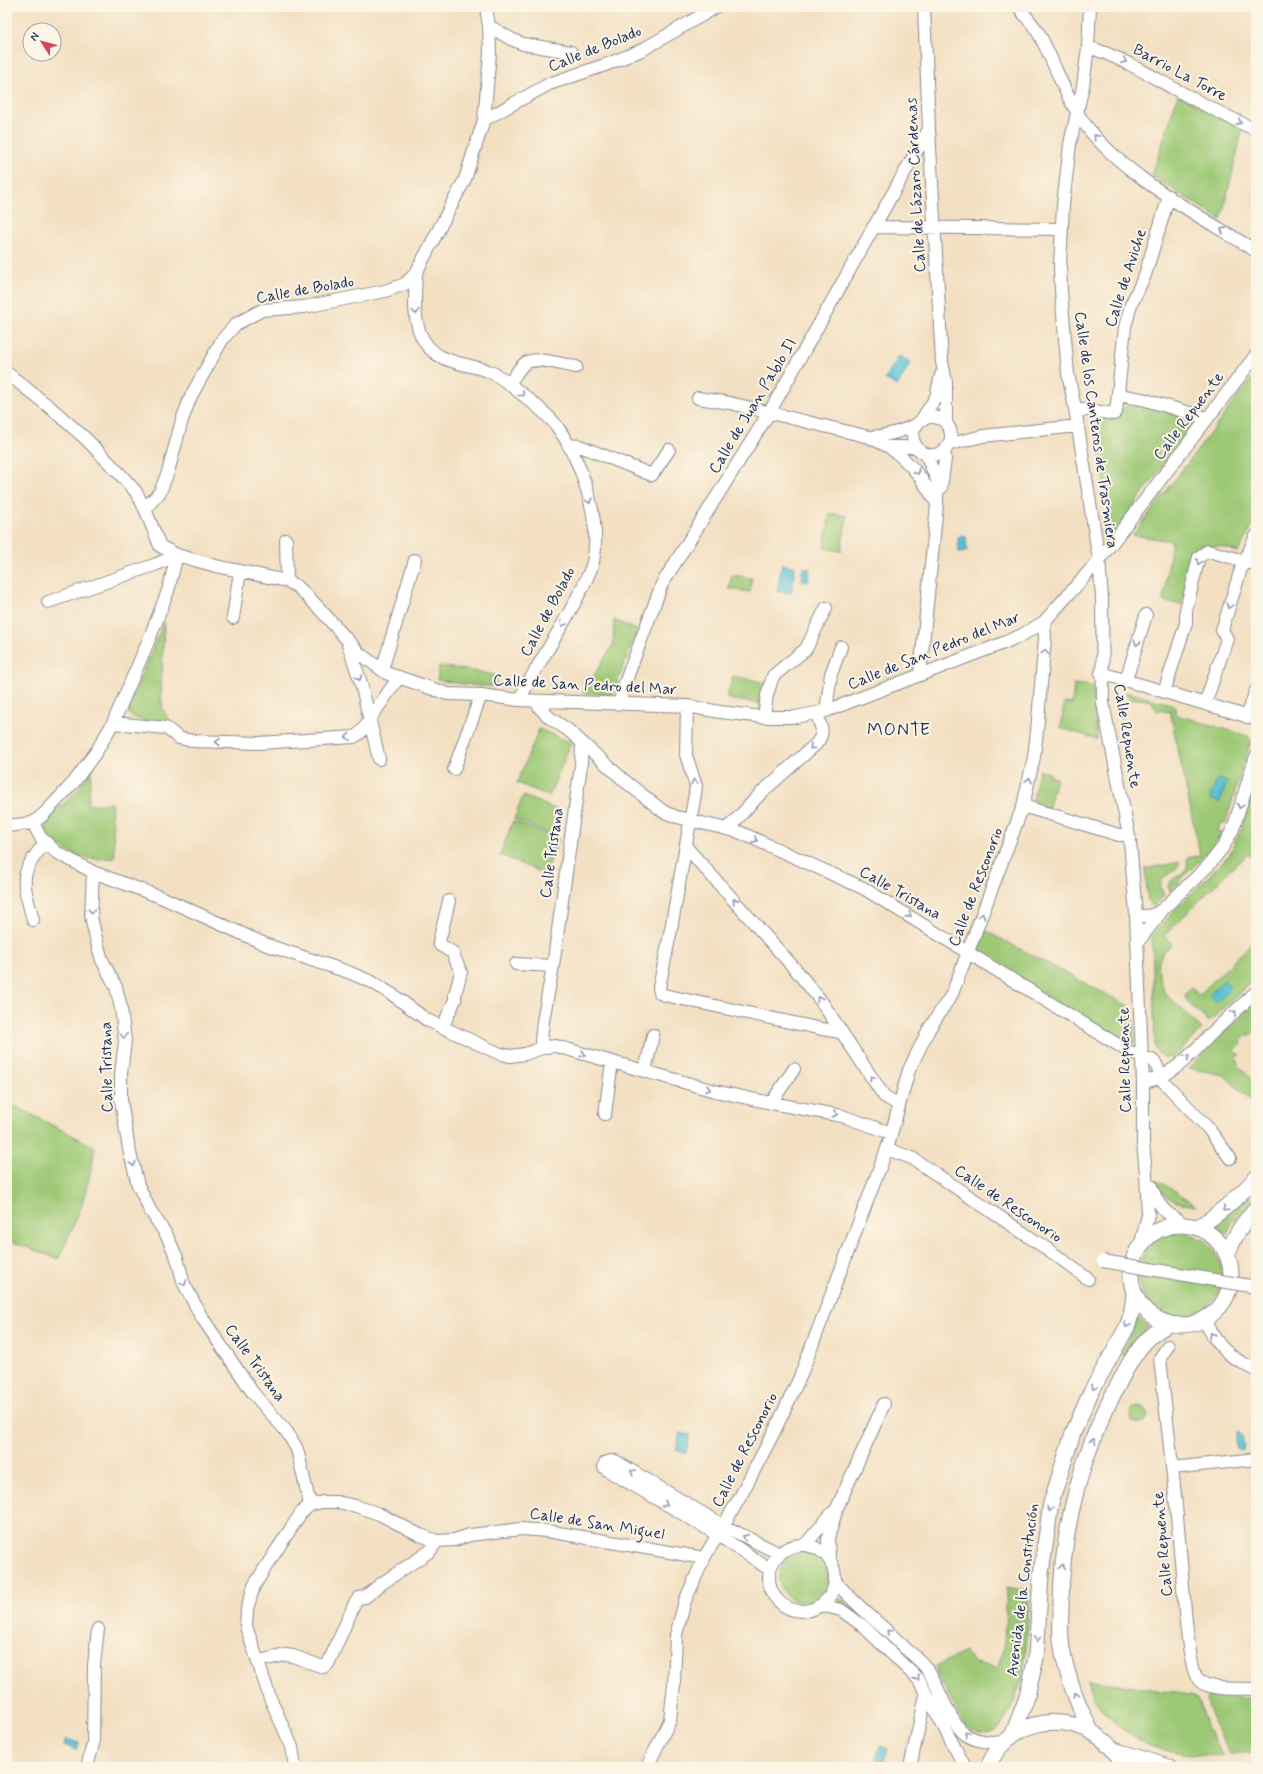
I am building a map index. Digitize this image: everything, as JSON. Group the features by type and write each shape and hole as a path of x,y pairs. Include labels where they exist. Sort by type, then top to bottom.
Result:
{"main road":[{"path":"1191,1226 1214,1217 1231,1204 1256,1178"},
{"path":"1227,1256 1233,1239 1241,1225 1256,1208"},
{"path":"1175,1224 1191,1226 1211,1234 1220,1243 1227,1256 1231,1281 1228,1293 1222,1304 1214,1313 1204,1320 1187,1325 1169,1324 1158,1320 1148,1313 1134,1295 1130,1284 1130,1268 1141,1243 1149,1235 1158,1229 1175,1224"},
{"name":"Avenida de la Constitución","path":"1008,1739 1026,1700 1036,1658 1041,1574 1050,1503 1073,1433 1091,1392 1127,1327 1131,1315 1134,1295"},
{"path":"1091,1731 1079,1706 1066,1664 1061,1639 1061,1577 1073,1502 1082,1470 1109,1400 1129,1363 1144,1343 1149,1337 1169,1324"},
{"path":"988,1767 996,1752 1008,1739 1032,1726 1043,1723 1060,1722 1076,1724 1104,1739 1114,1750 1124,1767"},
{"path":"1114,1750 1169,1767"}],"street":[{"name":"Calle de Bolado","path":"145,509 160,492 168,472 182,420 192,396 222,340 236,324 262,310 273,308 304,308 385,291 404,284 416,273 465,179 484,120 490,53 489,26 486,7"},
{"name":"Calle de Bolado","path":"484,120 549,84 608,64 642,50 716,7"},
{"name":"Calle de Lázaro Cárdenas","path":"924,7 928,129 942,362 946,382 948,425"},
{"path":"1019,7 1039,34 1063,89 1077,113 1111,154 1132,172 1256,251"},
{"path":"1077,113 1083,86 1088,47 1090,7"},
{"name":"Calle de Bolado","path":"489,26 510,39 523,44 571,52"},
{"name":"Barrio La Torre","path":"1088,47 1102,51 1134,66 1187,96 1256,130"},
{"name":"Calle de los Canteros de Trasmiera","path":"1077,113 1068,159 1060,266 1068,374 1075,408 1099,560"},
{"name":"Calle de Juan Pablo II","path":"620,704 622,691 662,584 769,413 928,129"},
{"name":"Calle de Aviche","path":"1075,408 1114,414 1116,412 1125,327 1131,305 1146,275 1169,196"},
{"path":"873,227 935,229 1062,229"},
{"name":"Calle de Bolado","path":"416,273 416,310 419,330 427,345 440,357 452,362 488,371 509,384 547,415 568,445 577,462 594,520 595,544 593,562 587,578 569,613 519,700"},
{"name":"Calle Repuente","path":"1141,1243 1148,1215 1143,1143 1143,1082 1136,915 1128,834 1105,714 1101,673 1102,598 1099,560 1256,354"},
{"path":"509,384 524,364 536,360 576,367"},
{"name":"Calle de Lázaro Cárdenas","path":"920,422 936,397 942,362"},
{"name":"Calle de San Pedro del Mar","path":"7,373 52,409 86,439 131,487 145,509 160,546 177,555 216,566 287,581 298,587 359,653 382,670 448,694 481,695 536,701 687,706 720,712 764,717 796,717 821,712 1022,635 1044,622 1099,560"},
{"path":"1118,396 1142,399 1207,418"},
{"path":"698,398 730,403 869,437 889,447 907,460 917,471 937,505"},
{"path":"869,437 886,436 901,432 935,416 964,434 983,436 1078,426"},
{"path":"920,422 913,436 937,480 937,505 920,674"},
{"path":"937,505 947,448 952,434 948,425"},
{"path":"889,447 938,454 947,448 983,436"},
{"path":"568,445 580,446 652,475 669,450"},
{"path":"1205,704 1227,639 1222,630 1250,562 1256,536"},
{"path":"286,540 287,581"},
{"path":"1164,692 1186,623 1186,610 1199,557 1208,551 1250,562"},
{"path":"48,602 157,564 177,555"},
{"path":"7,826 33,823 46,812 74,782 96,752 113,723 148,642 166,598 177,555"},
{"path":"382,670 416,560"},
{"path":"233,618 240,571"},
{"path":"764,717 767,695 773,676 806,649 826,608"},
{"path":"1126,680 1146,615"},
{"name":"Calle de Resconorio","path":"647,1767 670,1720 674,1684 676,1636 678,1622 685,1601 704,1558 721,1531 775,1430 800,1377 887,1149 909,1070 919,1046 952,994 1023,806 1034,757 1037,731 1046,638 1044,622"},
{"name":"Calle de San Pedro del Mar","path":"347,641 370,718 379,759"},
{"name":"Calle de San Pedro del Mar","path":"726,829 761,793 822,737 821,712 831,674 841,647"},
{"path":"1101,673 1252,718 1256,690"},
{"path":"113,723 166,728 179,738 193,741 259,743 354,737 360,733 399,677"},
{"name":"Calle de San Pedro del Mar","path":"454,769 481,695"},
{"name":"Calle Tristana","path":"536,701 545,713 568,730 582,744 664,812 739,832 870,891 967,953 1128,1051 1142,1056 1156,1064 1159,1069 1160,1076 1166,1086 1208,1128 1230,1158"},
{"name":"Calle de San Pedro del Mar","path":"687,706 686,755 696,786 691,820"},
{"name":"Calle Tristana","path":"545,1047 542,1041 543,1021 553,966 581,765 582,744"},
{"path":"1137,943 1163,909 1208,866 1223,846 1232,829 1256,756"},
{"path":"1023,806 1119,835 1128,834"},
{"path":"691,820 659,988 660,993 752,1015 840,1032"},
{"path":"33,823 41,838 56,852 93,872 163,898 267,945 348,972 372,982 393,995 427,1020 498,1053 510,1056 525,1054 545,1047 556,1046 715,1091 842,1116 892,1133"},
{"path":"33,920 24,887 24,875 30,860 46,842"},
{"path":"686,847 796,970 821,1001 840,1032 884,1096 899,1105"},
{"name":"Calle Tristana","path":"93,872 91,890 93,924 102,960 116,987 121,1008 125,1042 121,1074 121,1101 129,1150 138,1185 150,1210 167,1236 177,1258 184,1284 201,1316 253,1393 288,1432 297,1449 310,1505"},
{"path":"442,1028 455,1000 461,972 452,952 440,945 439,942 449,902"},
{"path":"1136,915 1145,917 1154,915 1163,909"},
{"path":"516,964 553,966"},
{"path":"1143,1082 1160,1076 1188,1058 1256,992"},
{"path":"645,1071 653,1035"},
{"path":"605,1114 612,1062"},
{"path":"771,1103 794,1069"},
{"name":"Calle de Resconorio","path":"887,1149 912,1158 1053,1253 1088,1279"},
{"name":"Calle Repuente","path":"1146,1173 1156,1202 1163,1210 1191,1226"},
{"path":"1103,1261 1256,1287"},
{"path":"1204,1320 1222,1349 1240,1363 1256,1370"},
{"name":"Calle Repuente","path":"1168,1346 1160,1358 1172,1468 1185,1613 1191,1659 1197,1679 1205,1686 1213,1688 1256,1689"},
{"path":"829,1559 828,1539 837,1508 884,1404"},
{"path":"1172,1468 1256,1459"},
{"path":"770,1570 742,1550 721,1531 615,1461 605,1463 604,1467 607,1470 721,1531 780,1554"},
{"name":"Calle de San Miguel","path":"310,1505 322,1502 337,1502 356,1506 380,1514 420,1535 437,1541 521,1529 547,1531 704,1558"},
{"path":"295,1767 292,1747 270,1698 246,1626 247,1608 254,1586 290,1530 310,1505"},
{"path":"805,1545 837,1508"},
{"path":"258,1661 286,1655 293,1656 323,1667 328,1664 355,1603 359,1598 365,1597 381,1584 430,1551 437,1541"},
{"path":"805,1545 818,1549 829,1559 834,1569 835,1581 833,1590 821,1605 809,1610 796,1610 784,1605 775,1596 770,1583 770,1570 780,1554 796,1546 805,1545"},
{"path":"835,1581 848,1597 881,1625 926,1668 953,1718 970,1738 980,1741 1008,1739"},
{"path":"821,1605 841,1610 863,1626 919,1680 965,1767"},
{"path":"87,1767 93,1744 94,1665 98,1629"},
{"path":"910,1767 926,1694"},
{"path":"915,1743 923,1730 929,1724 941,1721"}],"green space":[{"path":"1178,95 1243,128 1221,220 1152,176"},
{"path":"1256,373 1256,519 1238,552 1223,547 1200,545 1181,605 1163,601 1172,541 1133,535"},
{"path":"1134,402 1196,421 1107,542 1101,533 1107,525 1106,515 1108,514 1095,419 1115,418 1128,403"},
{"path":"830,513 847,516 841,551 824,548"},
{"path":"732,575 752,578 750,592 729,589"},
{"path":"614,620 637,630 613,694 583,693 613,645"},
{"path":"164,622 161,696 163,709 171,725 141,720 131,716 128,711 129,704"},
{"path":"439,666 497,676 495,686 478,686 437,680"},
{"path":"733,676 767,683 762,704 728,699 727,697"},
{"path":"1074,684 1093,686 1097,739 1061,728 1064,703 1072,704"},
{"path":"1126,692 1175,705 1177,715 1248,736 1251,741 1225,824 1220,823 1217,831 1222,833 1214,845 1170,891 1168,886 1170,882 1186,870 1187,858 1200,855 1170,711 1164,712 1163,709 1157,711 1151,701 1130,698 1126,695"},
{"path":"539,729 571,743 549,796 517,783"},
{"path":"92,768 88,805 111,803 115,858 92,859 73,854 52,840 46,831 47,823 50,818 58,808 77,791"},
{"path":"1039,770 1050,773 1050,777 1056,778 1048,810 1032,805"},
{"path":"1256,782 1256,862 1248,854 1232,869 1230,868 1227,871 1228,872 1164,936 1172,944 1162,953 1157,966 1164,992 1202,1029 1174,1057 1168,1058 1160,1055 1155,1048 1152,934 1229,855 1241,830"},
{"path":"523,796 561,811 552,834 514,819"},
{"path":"513,821 559,839 545,874 500,855"},
{"path":"1180,862 1178,866 1162,881 1160,886 1164,896 1154,906 1151,906 1148,900 1145,869"},
{"path":"984,930 1132,1008 1134,1042 1129,1045 1115,1039 982,954 977,947"},
{"path":"1256,939 1256,977 1209,1022 1189,1004 1185,996 1187,991 1191,988 1199,995"},
{"path":"1256,1002 1256,1030 1250,1036 1248,1034 1240,1042 1242,1044 1235,1050 1240,1055 1236,1059 1239,1063 1238,1065 1256,1083 1256,1105 1224,1075 1188,1068"},
{"path":"7,1102 95,1147 91,1171 82,1205 59,1259 7,1240"},
{"path":"1156,1179 1196,1206 1177,1202 1166,1196 1158,1186"},
{"path":"1249,1195 1253,1201 1233,1222 1226,1235 1216,1226"},
{"path":"1180,1233 1188,1234 1203,1240 1215,1252 1221,1267 1221,1283 1215,1298 1203,1310 1188,1316 1180,1317 1172,1316 1157,1310 1145,1298 1139,1283 1138,1275 1139,1267 1145,1252 1157,1240 1172,1234"},
{"path":"1138,1318 1149,1326 1139,1336 1125,1357 1120,1354"},
{"path":"1139,1406 1145,1409 1148,1415 1145,1421 1139,1424 1133,1421 1130,1415 1133,1409"},
{"path":"804,1552 818,1556 825,1563 829,1577 825,1591 818,1598 804,1602 790,1598 783,1591 779,1577 783,1563 790,1556"},
{"path":"1007,1587 1029,1591 1027,1639 1023,1670 1015,1701 1004,1722 994,1731 983,1734 964,1724 937,1674 936,1666 965,1652 975,1663 998,1668 1004,1643"},
{"path":"839,1598 873,1625 872,1627 837,1602"},
{"path":"1088,1680 1191,1695 1199,1700 1208,1729 1224,1756 1168,1751 1151,1746 1132,1736 1108,1716 1101,1708 1095,1700"},
{"path":"1210,1696 1256,1699 1256,1752 1230,1754 1216,1727 1208,1706 1206,1699"}],"water":[{"path":"899,356 911,362 897,386 885,379"},
{"path":"962,535 966,536 967,551 959,552 958,537"},
{"path":"782,564 795,567 791,593 777,591"},
{"path":"803,568 810,569 808,582 801,581"},
{"path":"1217,779 1227,782 1220,802 1210,799"},
{"path":"1224,980 1231,988 1216,1003 1209,995"},
{"path":"1237,1431 1243,1438 1243,1449 1241,1450 1237,1448 1235,1441"},
{"path":"680,1433 690,1435 686,1453 676,1450"},
{"path":"66,1739 79,1743 77,1750 64,1745"},
{"path":"880,1746 888,1749 883,1764 875,1761"}],"district":[{"name":"MONTE","path":"899,730"}]}
